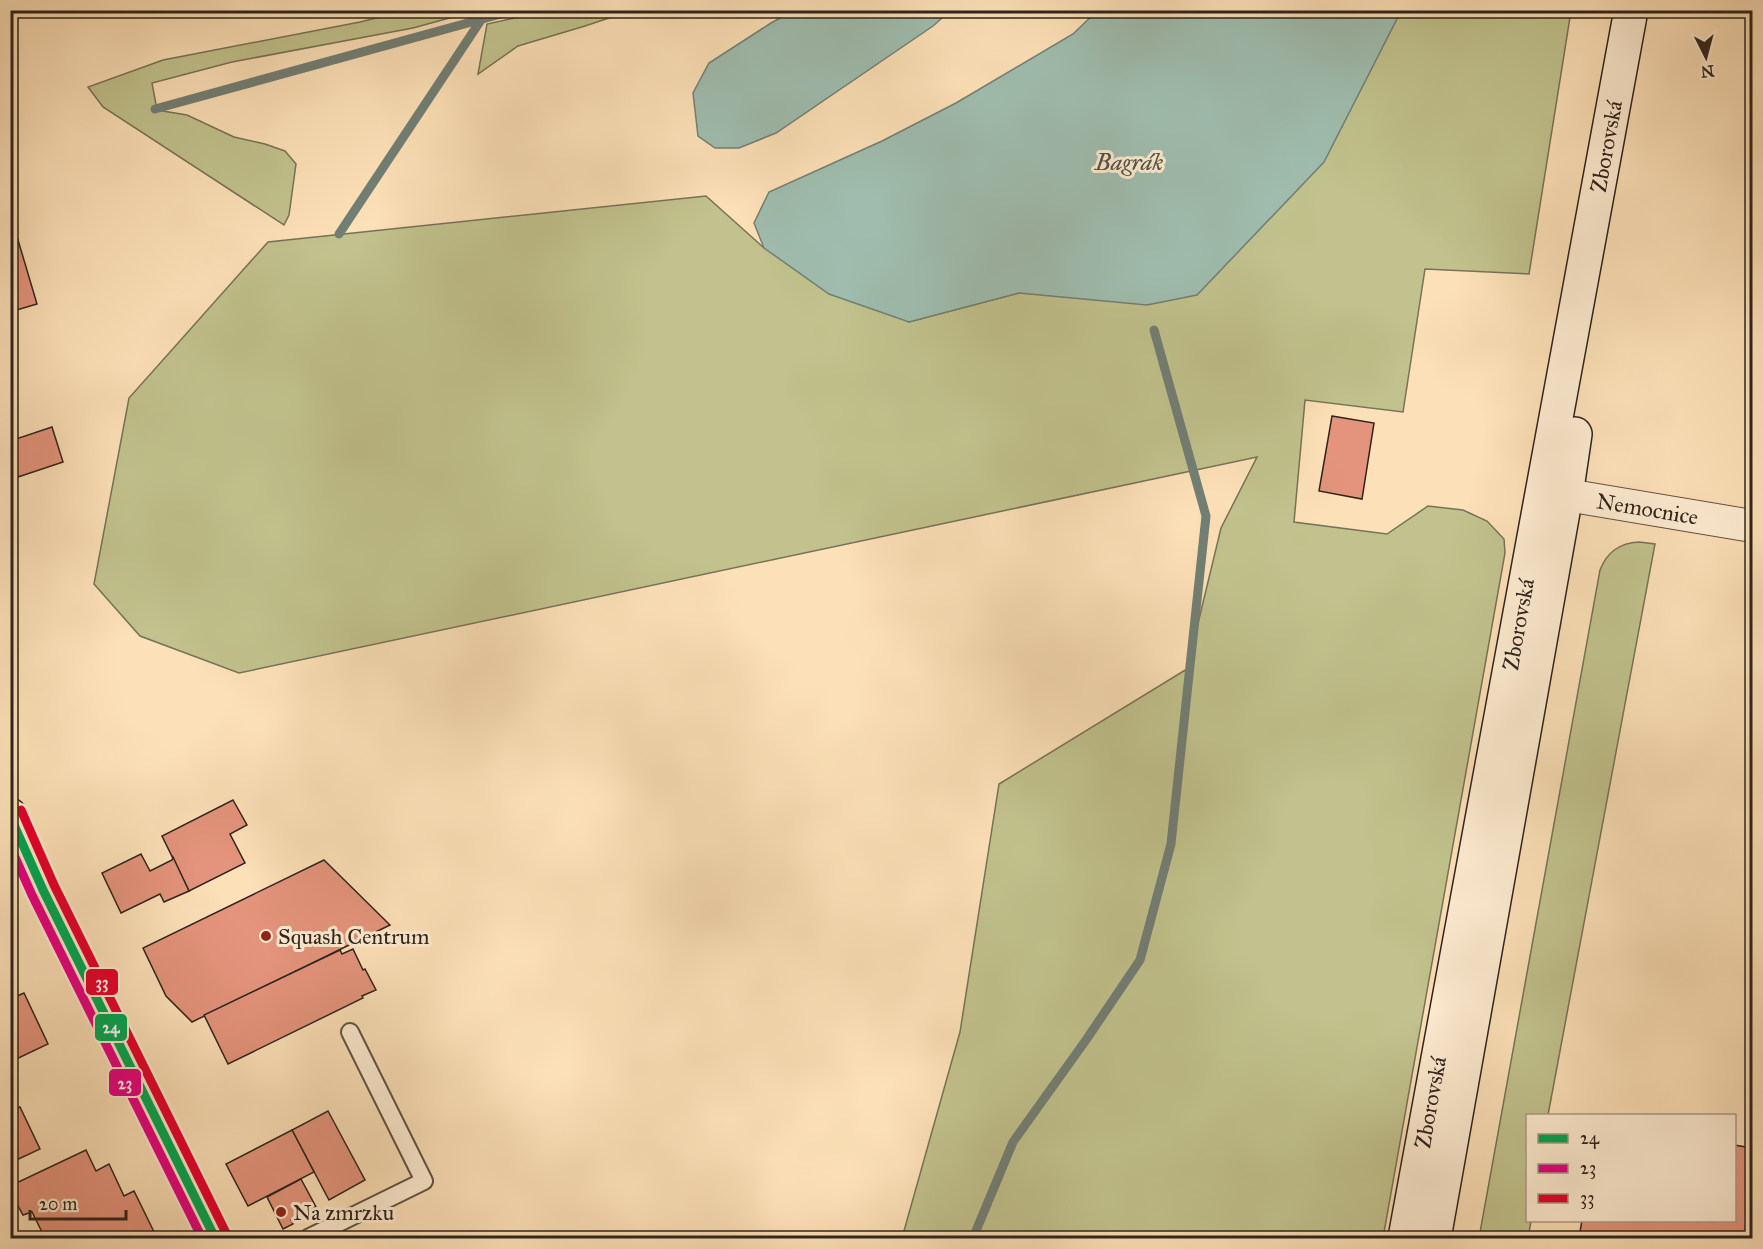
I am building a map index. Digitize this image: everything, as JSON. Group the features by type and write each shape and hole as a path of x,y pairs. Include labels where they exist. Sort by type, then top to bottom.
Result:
{"street":[{"name":"Zborovská","path":"1434,1239 1633,10"},
{"name":"Zborovská","path":"1405,1239 1555,493"},
{"name":"Nemocnice","path":"1555,493 1752,526"},
{"path":"10,815 43,890 215,1239"}],"lane":[{"path":"308,1239 424,1181 350,1032"}],"green space":[{"path":"404,11 475,11 413,28 232,62 152,83 157,110 187,115 234,137 285,151 296,164 289,215 284,225 103,107 88,87 163,60 360,22"},
{"path":"546,11 630,11 518,46 478,74 487,24"},
{"path":"1400,11 1571,11 1529,274 1425,269 1403,412 1305,400 1294,522 1387,534 1428,506 1463,510 1487,521 1504,539 1505,553 1383,1238 902,1238 960,1032 999,784 1187,669 1221,528 1257,457 239,673 140,636 94,584 129,398 268,242 706,196 764,248 909,322 1019,293"},
{"path":"1639,542 1655,544 1548,1114 1526,1114 1526,1222 1531,1222 1528,1238 1479,1238 1600,570 1610,553 1625,544"}],"water":[{"path":"793,11 950,11 933,26 776,133 739,148 715,148 698,136 693,93 709,63"},
{"name":"Bagrák","path":"1097,11 1401,11 1324,162 1197,295 1147,305 1019,293 909,322 829,294 764,248 754,223 769,192 882,141 956,103 1073,34"}],"building":[{"path":"12,218 18,240 10,243 10,219"},
{"path":"18,240 37,304 10,312 10,243"},
{"path":"1332,416 1374,423 1362,499 1319,491"},
{"path":"52,427 63,462 18,477 10,454 10,441"},
{"path":"233,800 247,825 230,834 245,863 189,891 162,836"},
{"path":"141,854 150,871 172,860 173,857 189,891 164,902 160,894 121,913 102,873"},
{"name":"Squash Centrum","path":"324,860 390,925 192,1022 166,996 143,948"},
{"path":"353,949 376,990 228,1064 204,1015 340,950 342,954"},
{"path":"24,993 48,1044 10,1062 10,999"},
{"path":"20,1107 40,1149 10,1163 10,1111"},
{"path":"328,1111 365,1180 329,1200 292,1130"},
{"path":"292,1130 314,1172 248,1206 226,1164"},
{"path":"1736,1145 1752,1148 1752,1238 1579,1238 1582,1222 1736,1222"},
{"path":"86,1150 96,1171 109,1164 124,1196 134,1191 157,1238 45,1238 32,1212 23,1215 10,1191 10,1186"},
{"path":"301,1179 316,1207 291,1220 293,1224 283,1229 267,1197"}],"waterway":[{"path":"155,109 515,10"},
{"path":"339,234 481,20"},
{"path":"973,1238 1013,1142 1140,960 1171,844 1206,516 1154,330"}],"transit line":[{"name":"33","path":"21,810 54,885 226,1233"},
{"name":"24","path":"10,816 43,890 215,1238"},
{"name":"23","path":"10,846 202,1238"}],"place":[{"name":"Squash Centrum","path":"266,936"},
{"name":"Na zmrzku","path":"281,1212"}]}
